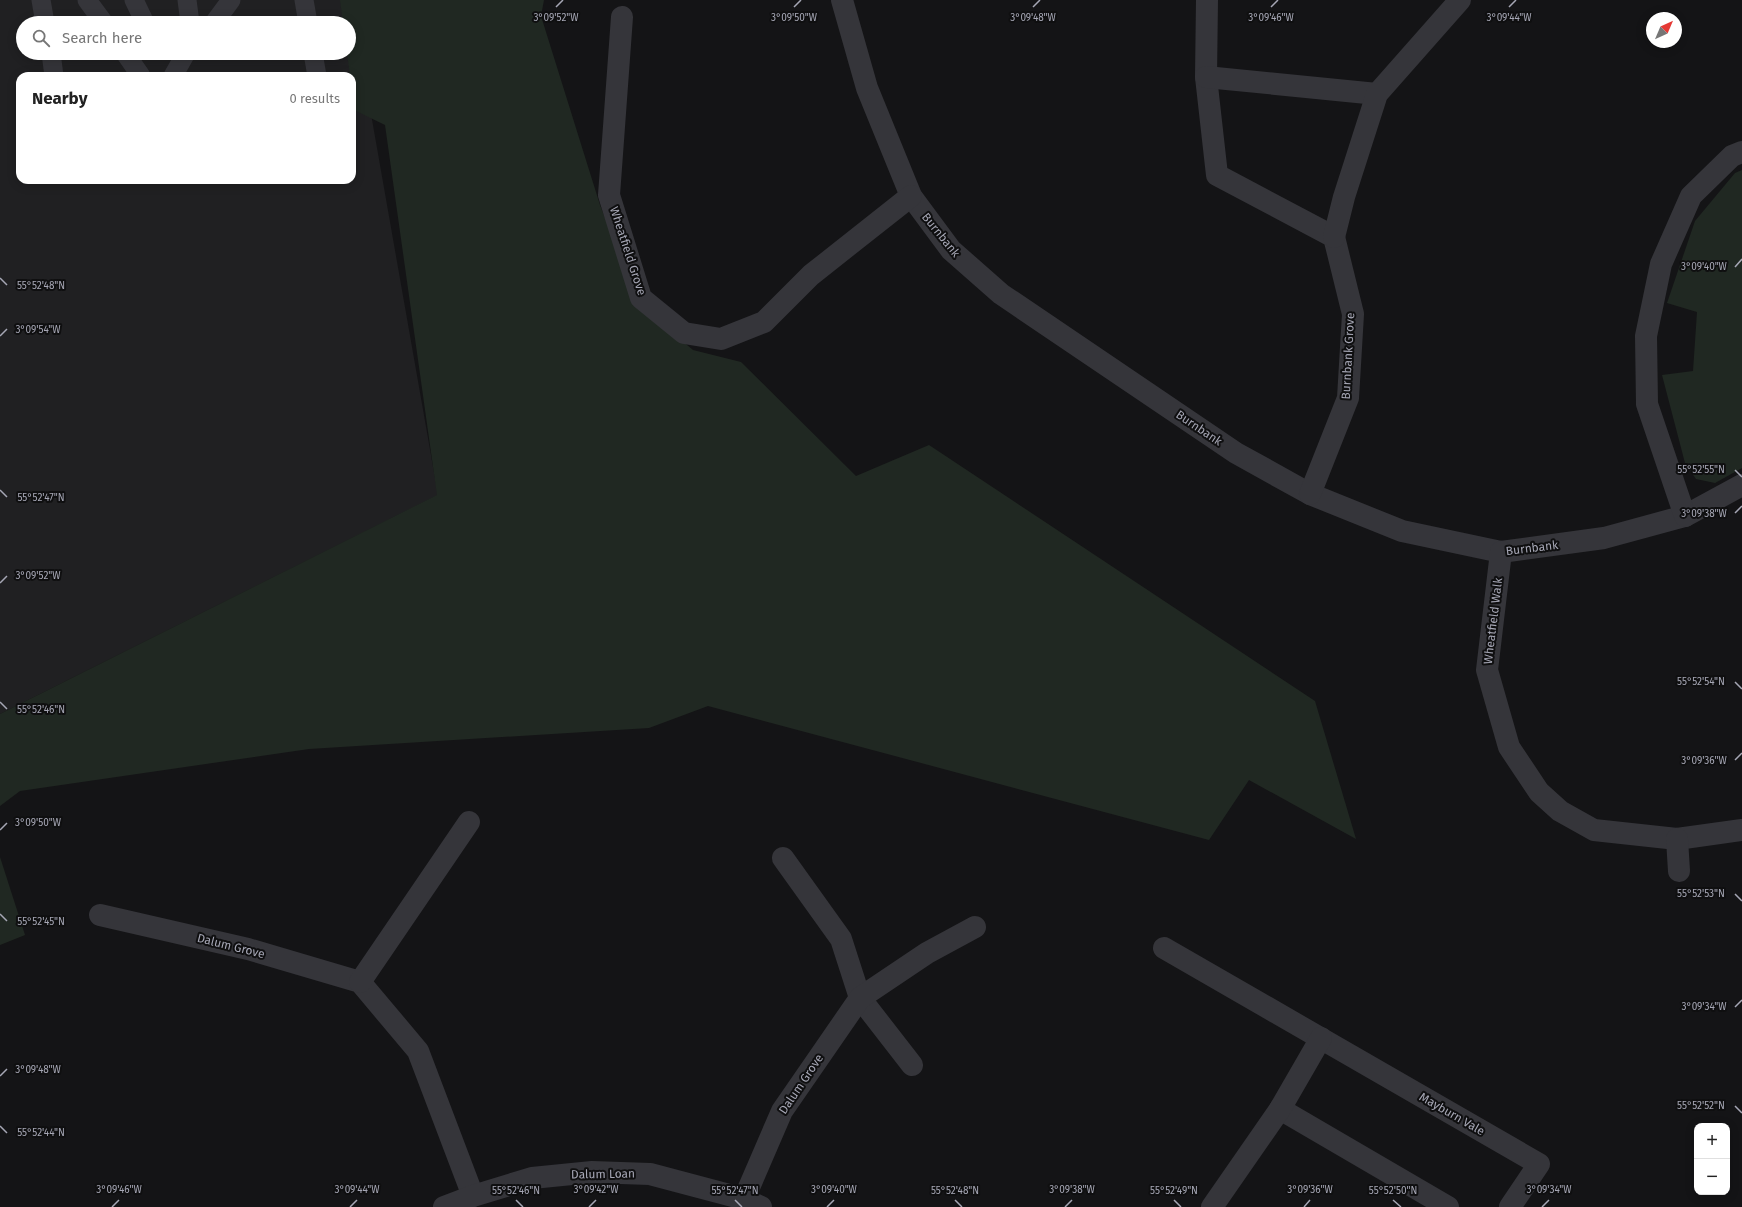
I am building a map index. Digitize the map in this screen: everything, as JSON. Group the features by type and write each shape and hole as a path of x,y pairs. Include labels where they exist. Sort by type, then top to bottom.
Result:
{"street":[{"name":"Burnbank","path":"842,0 867,88 911,196 951,250 1001,294 1236,453 1310,494 1402,531 1501,552 1604,538 1685,516 1742,485"},
{"path":"1207,0 1206,77 1217,175 1334,237"},
{"name":"Burnbank Grove","path":"1310,494 1348,398 1353,314 1334,237 1344,197 1377,94 1460,0"},
{"name":"Wheatfield Grove","path":"622,17 610,195 641,298 684,333 721,339 764,322 811,275 911,196"},
{"path":"1206,77 1377,94"},
{"path":"1685,516 1647,404 1646,336 1661,264 1691,196 1732,156 1742,152"},
{"name":"Wheatfield Walk","path":"1501,552 1487,670 1509,747 1539,792 1560,811 1594,830 1677,839 1742,830"},
{"path":"469,822 360,982 418,1051 473,1196"},
{"path":"1677,839 1679,871"},
{"path":"783,858 841,939 860,998 912,1065"},
{"name":"Dalum Grove","path":"100,915 248,949 360,982"},
{"name":"Dalum Grove","path":"753,1203 782,1111 860,998 927,952 975,927"},
{"name":"Mayburn Vale","path":"1164,948 1539,1164 1510,1207"},
{"path":"1212,1207 1280,1109 1321,1038"},
{"path":"1280,1109 1448,1207"},
{"name":"Dalum Loan","path":"444,1207 473,1196 532,1178 592,1172 650,1174 753,1203"}],"lane":[{"path":"41,0 44,16"},
{"path":"88,0 99,16"},
{"path":"105,0 107,16"},
{"path":"134,0 142,16"},
{"path":"147,16 150,0"},
{"path":"187,0 189,16"},
{"path":"212,0 214,16"},
{"path":"219,16 231,0"},
{"path":"304,0 307,16"},
{"path":"51,60 53,72"},
{"path":"175,72 182,60"},
{"path":"314,60 316,72"}],"shaded area":[{"path":"0,0 351,0 354,16 16,16 16,60 356,60 356,28 438,495 0,714"},
{"path":"340,0 544,0 541,16 600,205 638,304 693,350 741,362 856,476 929,445 1315,701 1356,839 1249,780 1209,840 708,706 649,728 309,749 20,791 0,806 0,714 437,495 385,125 356,111 356,72 349,72 348,60 356,60 356,16 342,16"},
{"path":"1742,170 1742,468 1715,483 1696,479 1685,463 1662,375 1693,371 1697,312 1667,303 1695,221 1735,173"},
{"path":"0,857 25,935 0,945"}]}
